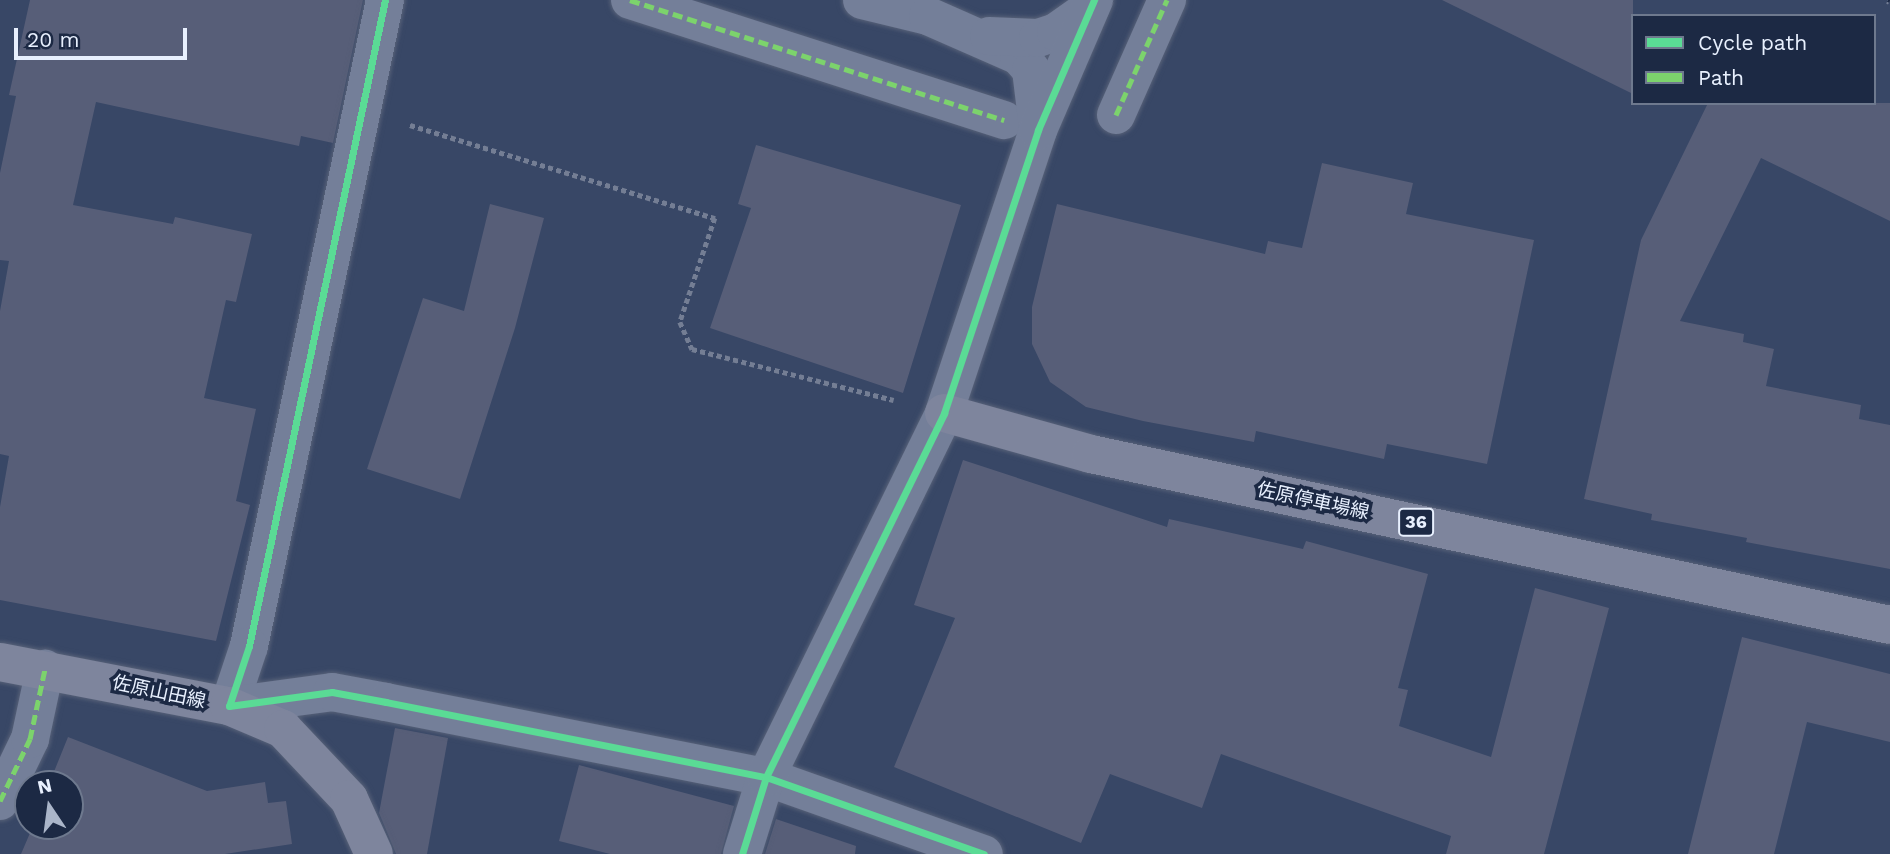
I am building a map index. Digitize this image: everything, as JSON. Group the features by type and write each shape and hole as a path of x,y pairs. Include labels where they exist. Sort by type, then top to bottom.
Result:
{"main road":[{"name":"佐原停車場線","path":"944,413 1091,454 1890,625"},
{"name":"佐原山田線","path":"0,662 229,706 284,729 349,799 374,854"}],"street":[{"path":"385,0 249,646 229,706 332,691 766,776 985,854"},
{"path":"630,0 1021,125"},
{"path":"862,0 974,33 1010,40 1038,38 1056,32 1092,4"},
{"path":"1116,115 1167,0"},
{"path":"1021,125 1092,4"},
{"path":"742,854 766,776 944,413 1021,125 1031,70 1018,55 974,33"},
{"path":"0,801 30,739 45,669"}],"path":[{"path":"362,110 715,218 680,322 692,349 944,413"}],"building":[{"path":"30,0 363,0 333,143 301,136 299,146 96,102 73,205 173,224 175,217 252,234 236,302 226,300 204,398 256,409 236,501 250,505 216,641 0,600 0,507 9,456 0,454 0,311 9,261 0,260 0,173 16,96 9,95"},
{"path":"1442,0 1633,0 1631,93"},
{"path":"1890,103 1890,221 1761,158 1680,321 1744,334 1743,342 1774,349 1766,386 1861,405 1859,419 1890,425 1890,569 1746,542 1747,538 1651,520 1652,514 1584,499 1641,240 1707,105"},
{"path":"756,145 961,205 903,393 710,328 751,208 738,204"},
{"path":"1322,163 1413,183 1406,214 1534,240 1487,464 1387,444 1384,459 1256,431 1254,442 1086,407 1050,382 1032,344 1032,307 1057,204 1265,254 1268,241 1302,248"},
{"path":"490,204 544,218 515,328 460,499 367,469 423,298 464,311"},
{"path":"963,460 1167,527 1169,519 1303,549 1306,541 1428,574 1398,688 1408,690 1399,726 1491,757 1535,588 1609,608 1544,854 1446,854 1451,836 1221,754 1202,808 1110,774 1081,843 894,767 955,618 914,605"},
{"path":"1742,637 1890,674 1890,742 1807,722 1774,854 1688,854"},
{"path":"395,728 448,738 427,854 396,854 379,813"},
{"path":"68,737 207,791 265,782 268,803 286,801 292,844 225,854 21,854 27,840 84,840 84,770 55,770"},
{"path":"579,765 734,806 721,854 610,854 559,841"},
{"path":"776,819 856,846 855,854 765,854"}],"marked path":[{"path":"630,0 1004,120"},
{"path":"1116,115 1167,0"},
{"path":"0,801 30,739 45,669"}],"cycle path":[{"path":"385,0 249,646 229,706 332,692 386,702 766,777 984,854"},
{"path":"742,854 766,777 944,413 1038,130 1094,0"}]}
